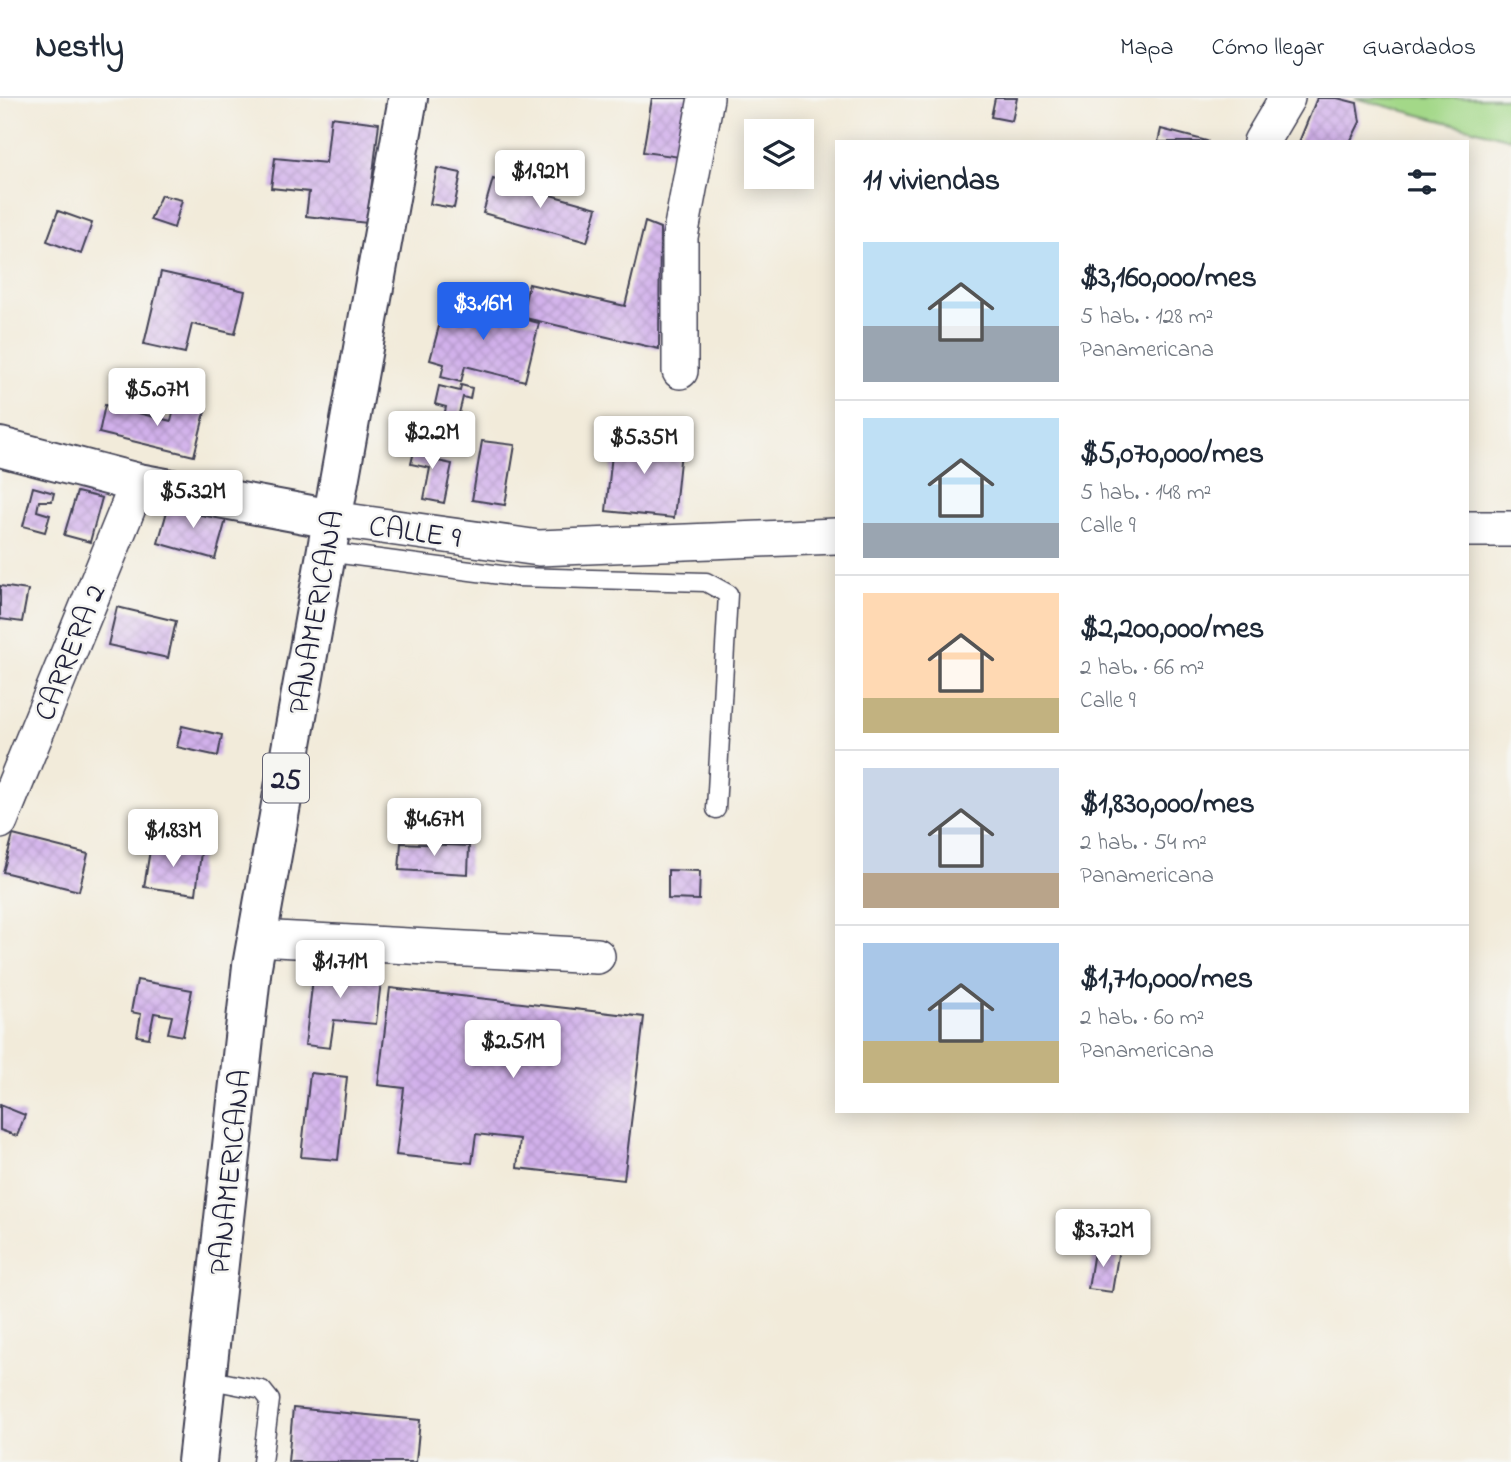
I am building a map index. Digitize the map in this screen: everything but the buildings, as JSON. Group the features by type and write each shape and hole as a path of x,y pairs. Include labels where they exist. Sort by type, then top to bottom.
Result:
{"main road":[{"name":"PANAMERICANA","path":"197,1462 257,938 408,98"},
{"name":"CALLE 9","path":"0,447 329,536"}],"street":[{"path":"680,370 680,237 706,98"},
{"path":"1262,140 1287,98"},
{"name":"CARRERA 2","path":"0,821 138,483"},
{"path":"1469,529 1511,529"},
{"name":"CALLE 9","path":"329,536 539,548 835,536"},
{"path":"257,938 597,956"}],"lane":[{"path":"329,536 516,578 706,582 728,594 716,809"},
{"path":"206,1380 262,1390 270,1400 262,1462"}],"green space":[{"path":"1355,98 1511,98 1511,139"}]}
